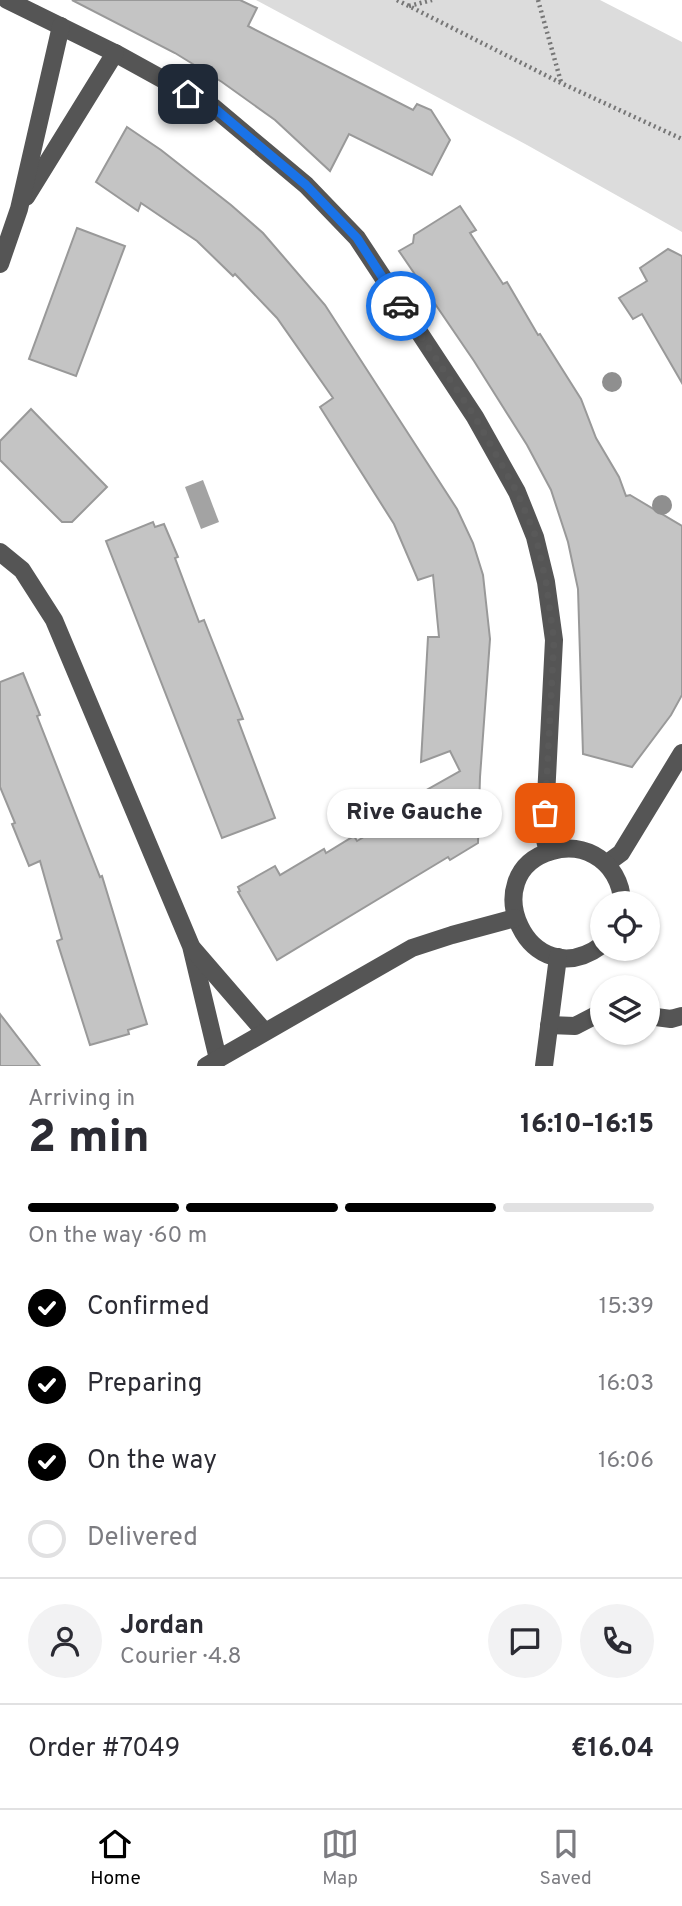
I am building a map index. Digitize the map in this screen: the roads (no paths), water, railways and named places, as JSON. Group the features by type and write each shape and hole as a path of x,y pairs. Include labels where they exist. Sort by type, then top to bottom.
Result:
{"street":[{"path":"7,0 115,53 213,107 306,185 357,238 475,417 517,492 536,537 546,582 554,640 544,836 548,852"},
{"path":"0,264 19,209 61,26"},
{"path":"19,209 115,53"},
{"path":"0,552 22,570 54,620 191,946 212,1062 412,948 515,918"},
{"path":"606,864 621,853 682,753"},
{"path":"590,953 575,957 558,957 544,953 531,944 521,932 515,918 513,902 516,886 523,872 534,860 548,852 563,848 579,849 606,864 617,878 621,891"},
{"path":"191,946 264,1031"},
{"path":"544,1066 558,957"},
{"path":"660,1018 682,1017"},
{"path":"549,1025 575,1026 590,1018"}],"place":[{"name":"Rive Gauche","path":"545,813"}]}
